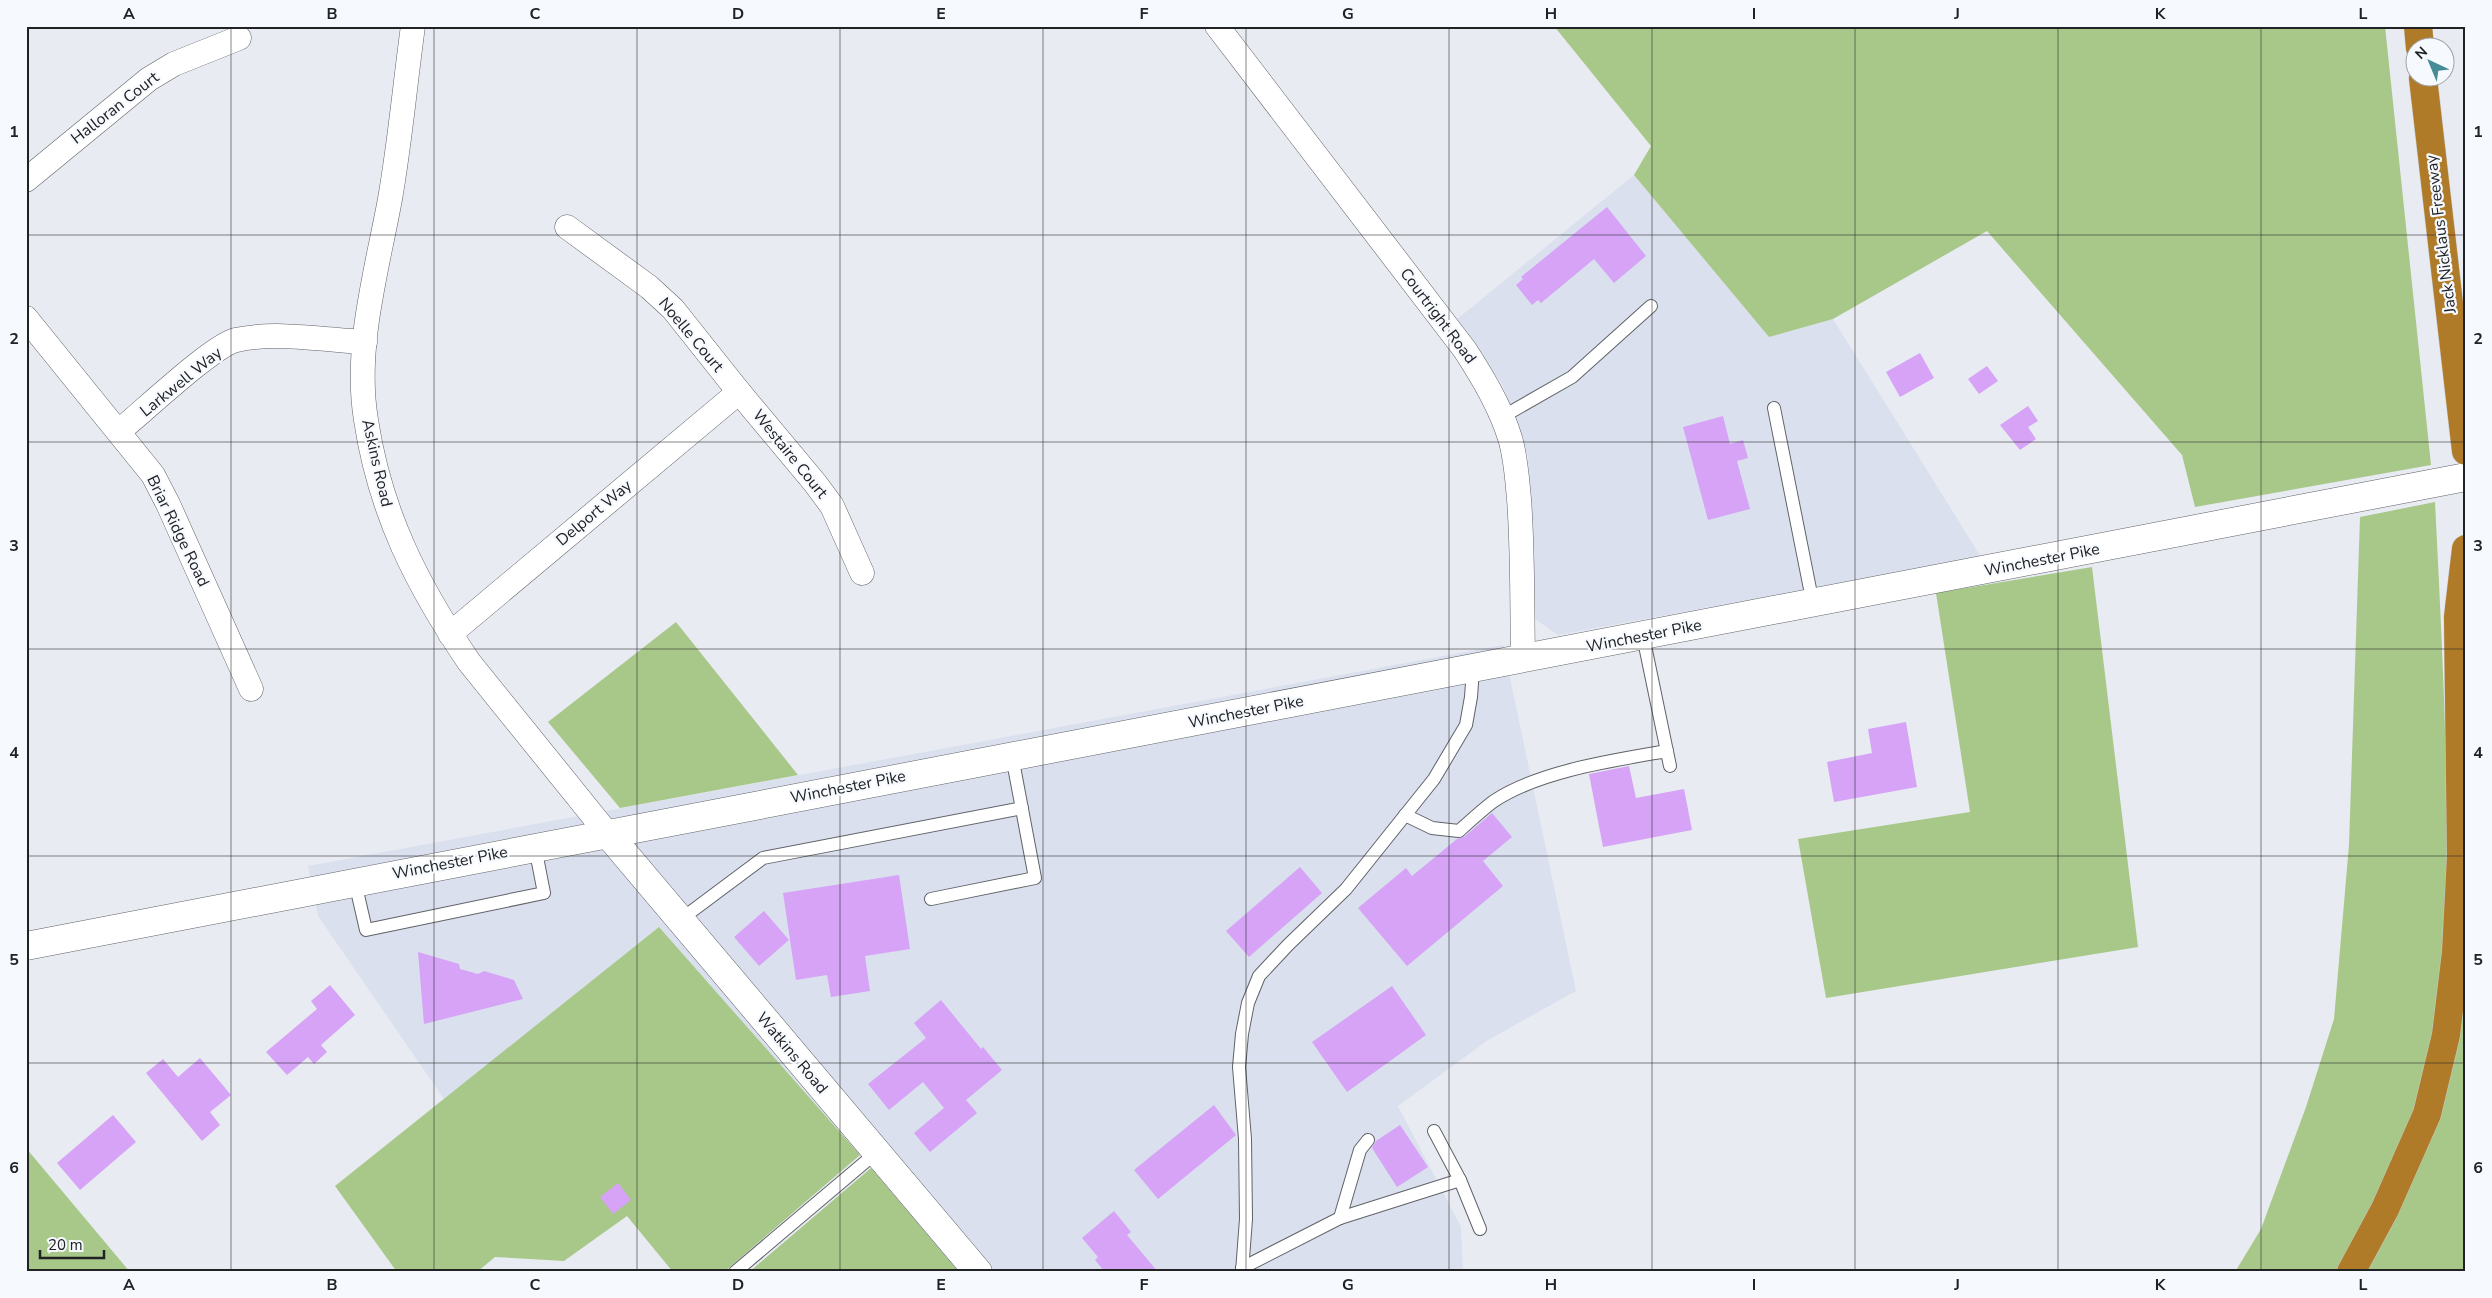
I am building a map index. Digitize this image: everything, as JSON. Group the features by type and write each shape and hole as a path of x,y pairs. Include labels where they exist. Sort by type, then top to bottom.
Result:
{"highway":[{"name":"Jack Nicklaus Freeway","path":"2424,88 2466,451"},
{"path":"2351,1272 2385,1209 2427,1114 2446,1035 2456,952 2462,856 2458,617 2466,549"}],"main road":[{"name":"Winchester Pike","path":"26,946 607,832 1473,669 2466,477"},
{"name":"Watkins Road","path":"607,832 978,1272"}],"street":[{"name":"Askins Road","path":"413,26 390,197 365,342 363,382 365,420 382,495 394,530 410,564 450,634 469,662 607,832"},
{"name":"Courtright Road","path":"1217,26 1465,350 1484,380 1502,417 1510,438 1515,463 1521,522 1523,659"},
{"name":"Halloran Court","path":"26,180 149,79 174,64 238,38"},
{"name":"Noelle Court","path":"567,227 648,287 673,310 739,392"},
{"name":"Briar Ridge Road","path":"26,318 153,475 168,504 251,689"},
{"name":"Larkwell Way","path":"119,431 209,356 234,340 264,336 365,342"},
{"name":"Westaire Court","path":"739,392 815,482 832,506 862,573"},
{"name":"Delport Way","path":"450,634 739,392"}],"lane":[{"path":"1502,417 1572,377 1651,306"},
{"path":"1774,408 1813,604"},
{"path":"1643,636 1670,766"},
{"path":"1242,1270 1246,1219 1245,1139 1239,1066 1242,1034 1248,1003 1259,976 1346,889 1434,779 1466,724 1471,697 1473,669"},
{"path":"1405,814 1432,828 1459,830 1495,801 1526,786 1572,770 1613,760 1667,751"},
{"path":"931,899 1034,878 1012,756"},
{"path":"680,920 763,858 1022,808"},
{"path":"355,882 366,930 544,893 535,847"},
{"path":"1434,1131 1460,1180 1480,1229"},
{"path":"1340,1218 1360,1150 1368,1140"},
{"path":"735,1272 877,1152"},
{"path":"1242,1270 1340,1218 1460,1180"}],"shaded area":[{"path":"1634,175 1769,337 1833,319 1981,557 1558,635 1535,619 1528,456 1503,386 1456,320"},
{"path":"1503,645 1576,991 1488,1040 1398,1106 1461,1227 1463,1272 959,1272 860,1155 659,927 444,1099 318,916 308,866"}],"green space":[{"path":"1554,26 2385,26 2431,465 2195,507 2182,455 1987,231 1833,319 1769,337 1634,175 1651,146"},
{"path":"2435,502 2445,725 2448,887 2446,946 2441,1004 2429,1065 2397,1156 2339,1272 2235,1272 2261,1229 2306,1107 2334,1019 2349,845 2360,517"},
{"path":"2092,567 2138,947 1826,998 1798,839 1970,812 1936,593"},
{"path":"676,622 798,775 620,808 548,722"},
{"path":"659,927 860,1155 724,1272 673,1272 627,1216 564,1261 495,1257 477,1272 397,1272 335,1186"},
{"path":"2466,961 2466,1272 2362,1272"},
{"path":"26,1148 130,1272 26,1272"},
{"path":"871,1168 959,1272 749,1272"}],"building":[{"path":"1607,207 1646,256 1614,283 1594,259 1541,303 1538,300 1532,305 1516,285 1523,279 1521,277"},
{"path":"1920,353 1934,378 1900,397 1886,372"},
{"path":"1987,366 1998,381 1979,394 1968,379"},
{"path":"2028,406 2038,421 2028,427 2036,439 2020,450 2000,425"},
{"path":"1723,416 1730,444 1743,440 1748,458 1737,461 1750,509 1708,520 1683,427"},
{"path":"1906,722 1917,787 1834,802 1827,762 1872,753 1868,729"},
{"path":"1629,766 1636,798 1684,789 1692,830 1603,847 1589,774"},
{"path":"1492,813 1512,837 1483,861 1503,886 1407,966 1358,908 1406,868 1412,876 1457,839 1464,837"},
{"path":"1300,867 1322,893 1249,957 1226,931"},
{"path":"899,875 910,949 865,956 870,991 831,997 827,975 796,980 783,893"},
{"path":"764,911 789,940 759,966 734,937"},
{"path":"418,952 459,964 460,969 478,974 484,971 514,980 523,999 424,1024"},
{"path":"330,985 355,1015 321,1045 327,1052 314,1064 308,1057 287,1075 266,1052 317,1009 311,1001"},
{"path":"1392,986 1426,1035 1347,1092 1312,1042"},
{"path":"941,1000 981,1049 983,1047 1002,1070 966,1100 977,1113 930,1152 914,1133 944,1108 923,1082 889,1110 868,1084 926,1038 914,1023"},
{"path":"200,1058 231,1095 210,1112 220,1125 202,1141 146,1073 163,1059 178,1077"},
{"path":"1214,1105 1236,1135 1158,1199 1134,1170"},
{"path":"113,1115 136,1142 80,1190 57,1163"},
{"path":"1400,1125 1428,1167 1397,1187 1372,1148 1376,1141"},
{"path":"618,1183 631,1200 613,1214 600,1197"},
{"path":"1114,1211 1131,1232 1127,1235 1158,1272 1105,1272 1095,1260 1098,1257 1082,1238"}]}
